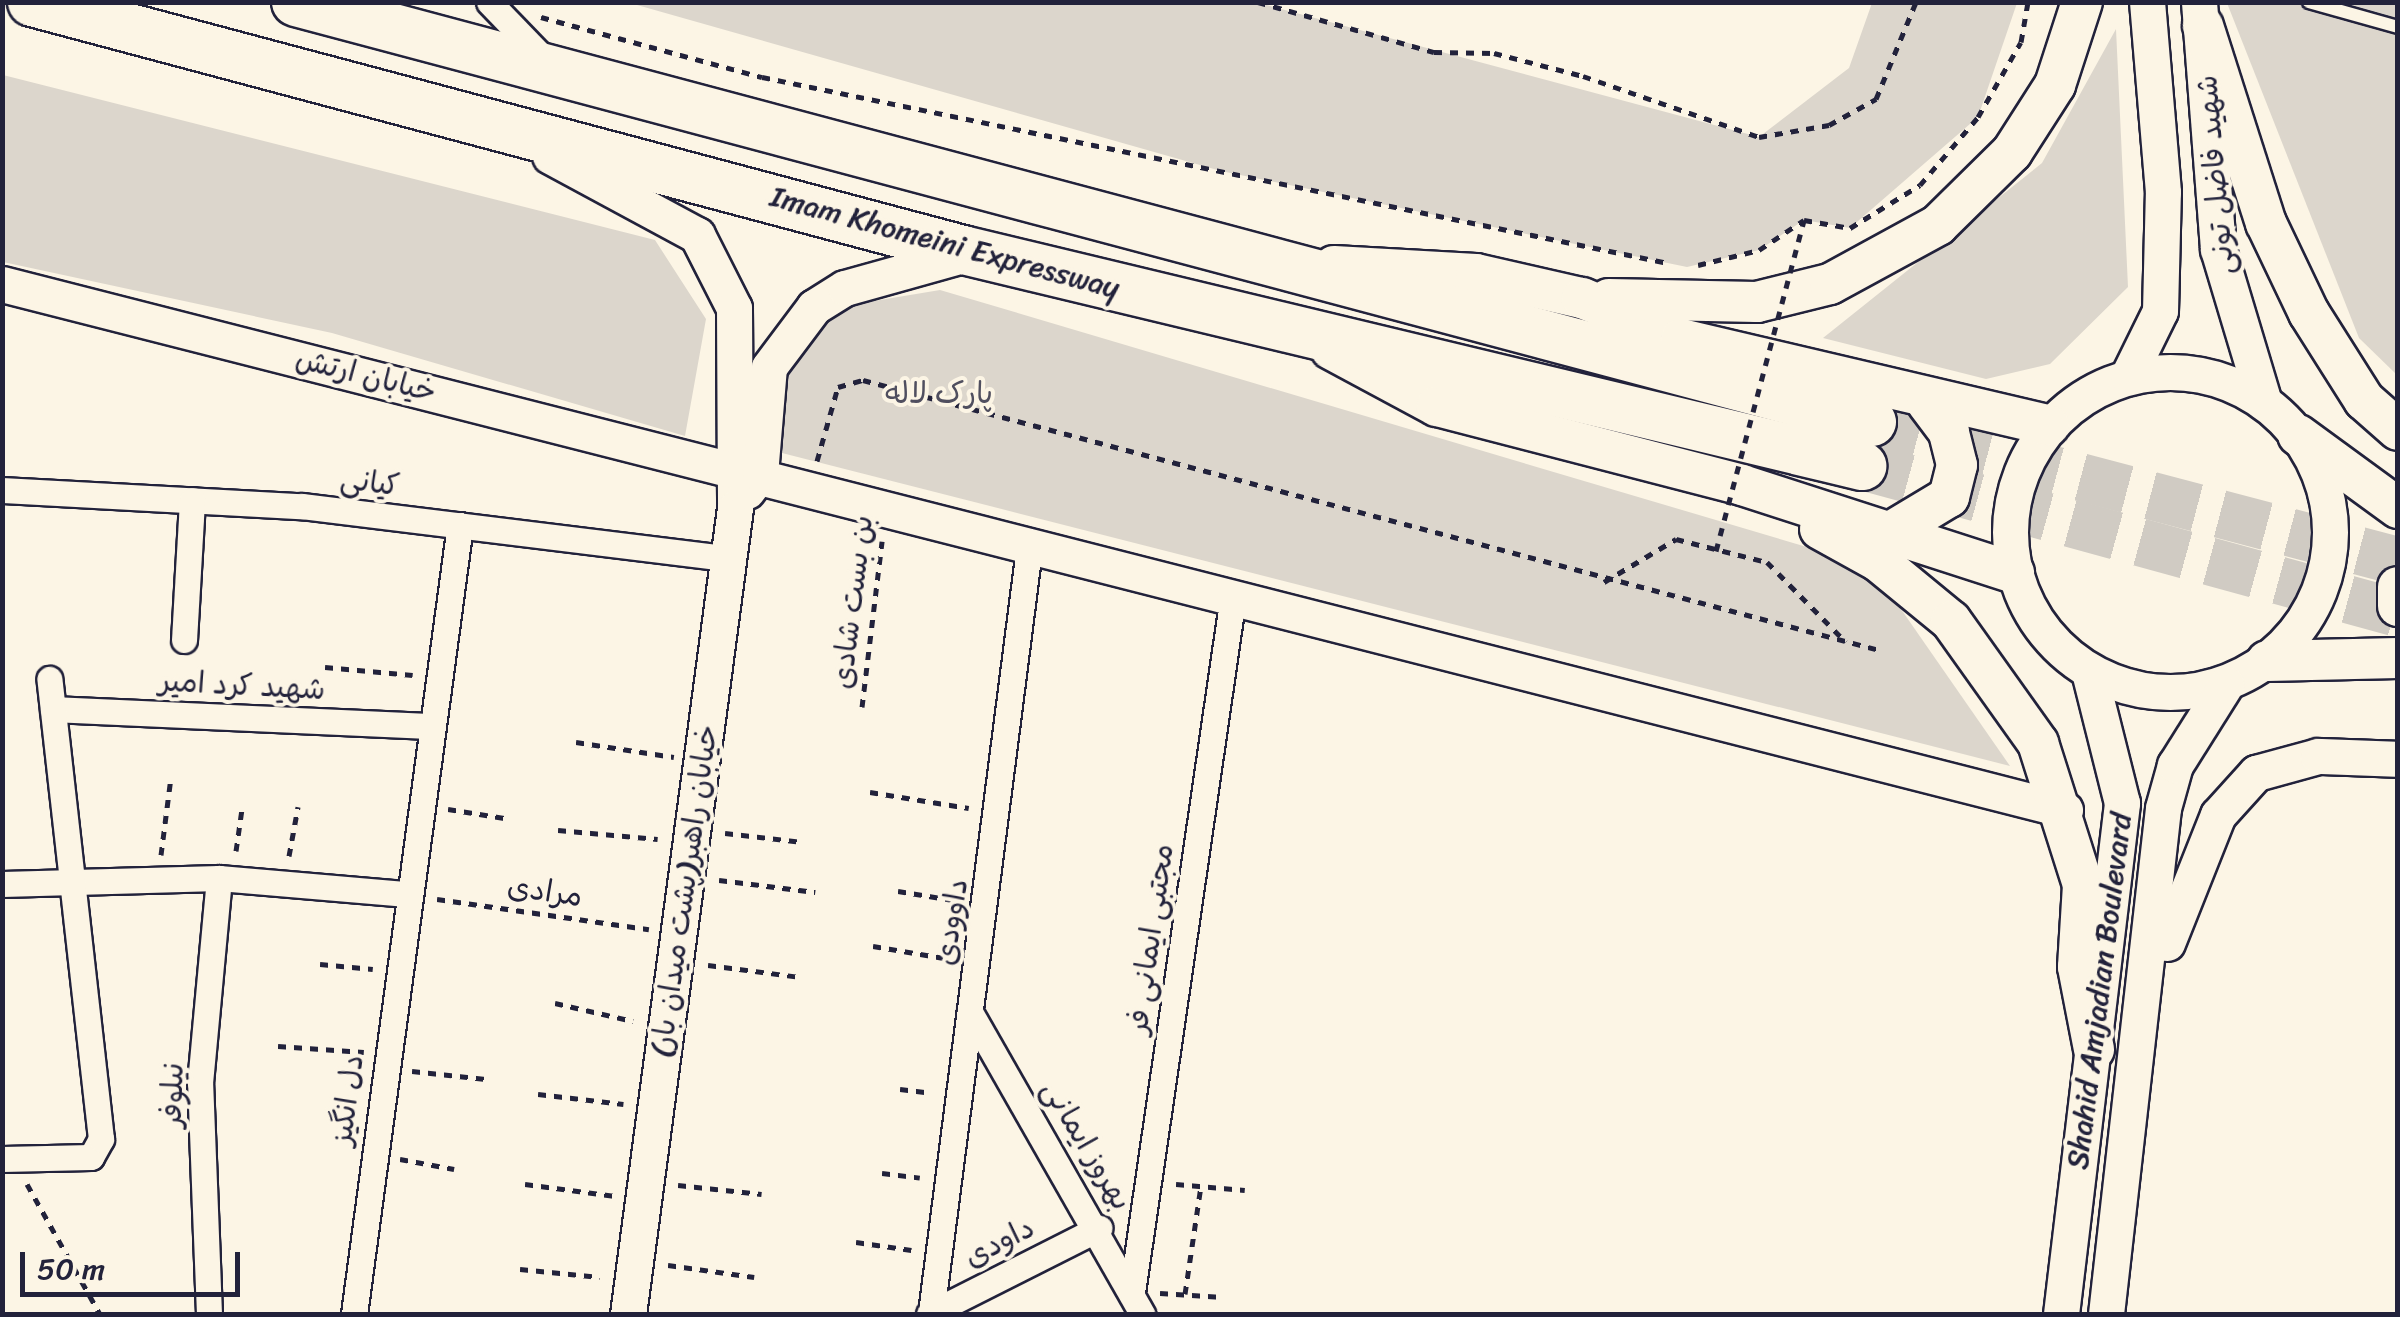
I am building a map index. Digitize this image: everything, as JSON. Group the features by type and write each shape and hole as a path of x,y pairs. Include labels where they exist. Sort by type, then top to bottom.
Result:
{"highway":[{"name":"Imam Khomeini Expressway","path":"32,2 1305,336 1867,444 1285,263 296,2"}],"main road":[{"path":"1582,298 1757,302 1830,284 1938,226 2033,118 2082,2"},
{"name":"شهید فاضل تونی","path":"2128,376 2160,310 2157,58 2147,2"},
{"path":"2201,14 2266,223 2309,313 2364,400 2398,430"},
{"name":"شهید فاضل تونی","path":"2201,14 2221,266 2264,402"},
{"path":"458,114 697,234 734,308 745,470"},
{"path":"745,470 768,366 814,306 846,288 974,252"},
{"path":"1285,263 1476,274 1582,298 1681,339 1927,403 2049,425"},
{"path":"2161,272 2192,287 2221,266"},
{"name":"خیابان ارتش","path":"2,284 887,503 2065,810"},
{"path":"1305,336 1437,406 1742,486 2014,573"},
{"path":"2298,435 2328,513 2324,579 2302,625 2267,661 2226,684 2180,694 2089,672 2055,646 2014,573 2009,521 2021,469 2049,425 2128,376 2191,374 2264,402 2298,435 2398,508"},
{"path":"1890,533 1948,497 1957,465 1949,432 1927,403"},
{"name":"خیابان راهبر(پشت میدان بار)","path":"632,1285 728,558 745,470"},
{"path":"1742,486 1878,561 1951,621 2001,680 2065,810 2083,885 2078,967 2094,1049"},
{"path":"2398,587 2398,606"},
{"path":"2267,661 2398,658"},
{"name":"Shahid Amjadian Boulevard","path":"2061,1314 2122,803 2089,672"},
{"name":"Shahid Amjadian Boulevard","path":"2106,1314 2144,1021 2163,808 2196,722 2226,684"},
{"path":"2144,1021 2183,887 2218,815 2256,773 2318,756 2398,760"}],"street":[{"path":"491,3 552,68"},
{"name":"کیانی","path":"2,490 192,500 728,558"},
{"path":"184,640 192,500"},
{"name":"دل انگیز","path":"354,1314 416,804 460,526"},
{"name":"داوودی","path":"930,1314 970,1012 1002,813 1030,541"},
{"name":"مجتبی ایمانی فر","path":"1137,1303 1148,1182 1233,596"},
{"path":"8,1159 90,1157 101,1139 49,678"},
{"name":"شهید کرد امیر","path":"53,709 428,726"},
{"path":"2,884 72,877 225,879 404,894"},
{"name":"نیلوفر","path":"209,1314 200,1082 225,879"},
{"name":"بهروز ایمانی","path":"970,1012 1099,1228 1137,1303"},
{"name":"داودی","path":"930,1314 1099,1228"}],"lane":[{"path":"2309,2 2398,27"}],"path":[{"path":"1258,2 1434,52 1494,53 1583,76 1760,137 1829,126 1876,99 1916,2"},
{"path":"491,3 762,77 1687,267 1759,250 1804,220 1850,228 1920,185 1978,118 2021,42 2028,2"},
{"path":"1716,551 1804,220"},
{"path":"812,484 831,400 838,388 864,380 1604,582 1883,651"},
{"name":"بن بست شادی","path":"862,707 887,503"},
{"path":"1604,582 1676,540 1766,562 1848,644"},
{"path":"325,667 436,677"},
{"path":"576,742 701,761"},
{"path":"159,878 170,777"},
{"path":"870,792 1002,813"},
{"path":"416,804 504,818"},
{"path":"284,884 298,807"},
{"path":"225,879 242,810"},
{"path":"558,830 690,849 815,892"},
{"path":"690,849 802,842"},
{"path":"898,891 987,906"},
{"name":"مرادی","path":"404,894 677,947 801,977"},
{"path":"874,946 978,964"},
{"path":"320,964 396,972"},
{"path":"554,1003 666,1029"},
{"path":"278,1046 486,1080"},
{"path":"538,1094 656,1108"},
{"path":"372,1154 454,1169"},
{"path":"8,1159 100,1314"},
{"path":"882,1173 948,1182"},
{"path":"1148,1182 1245,1190"},
{"path":"525,1184 762,1194"},
{"path":"1185,1294 1202,1186"},
{"path":"856,1242 939,1254"},
{"path":"520,1269 632,1285 754,1277"},
{"path":"1137,1303 1185,1294 1222,1297"}],"green space":[{"path":"630,3 1259,3 1759,137 1849,68 1872,3 2017,3 1978,117 1850,228 1804,220 1759,250 1687,267 1221,171"},
{"path":"2227,3 2397,3 2397,375 2359,338"},
{"path":"2116,29 2128,287 2050,364 1986,379 1823,338 2042,163"},
{"path":"3,75 655,240 706,319 685,436 332,333 3,262"},
{"name":"پارک لاله","path":"940,290 1871,566 2010,766 782,453 784,373 838,307"}],"tunnel":[{"path":"1872,422 2398,561"},
{"path":"1862,466 2398,613"}]}
